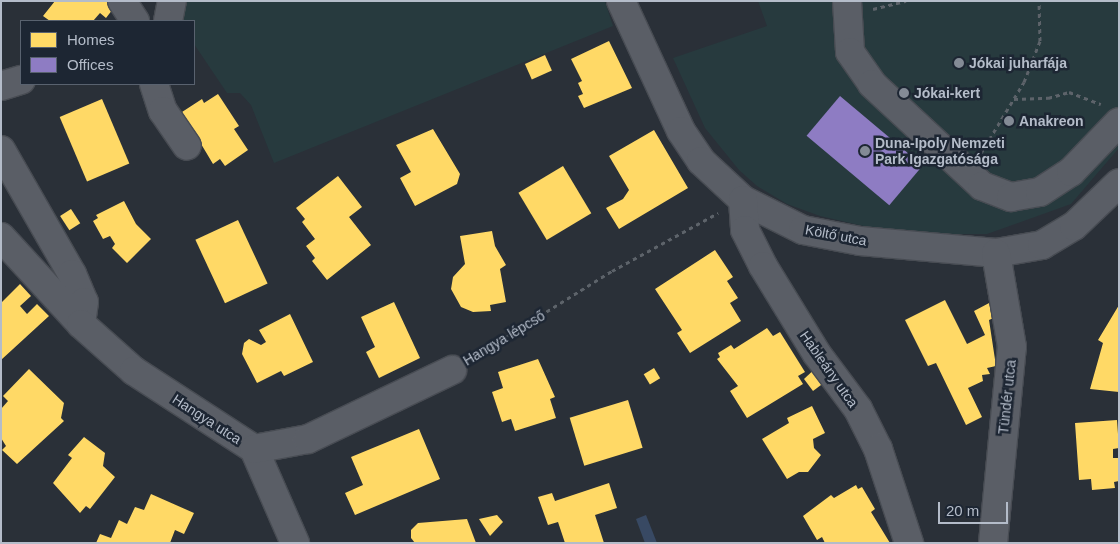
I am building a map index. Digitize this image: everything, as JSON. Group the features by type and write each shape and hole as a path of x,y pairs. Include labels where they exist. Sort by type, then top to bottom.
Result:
{"street":[{"path":"122,1 135,20"},
{"path":"168,20 172,1"},
{"name":"Költő utca","path":"621,1 681,131 701,161 743,200 804,230 860,241 996,252 1042,245 1074,226 1119,183"},
{"path":"848,8 850,52 872,84 982,186 1011,197 1040,192 1071,172 1112,114"},
{"path":"1,86 20,80"},
{"path":"154,85 163,111 187,146"},
{"path":"1,150 72,274 84,302 81,324"},
{"name":"Hableány utca","path":"743,200 745,230 763,266 817,354 858,409 878,449 909,543"},
{"name":"Hangya utca","path":"1,237 81,324 134,371 254,449 295,543"},
{"name":"Tündér utca","path":"993,543 1012,347 996,252"},
{"name":"Hangya lépcső","path":"254,449 308,439 452,370"}],"path":[{"path":"848,8 906,1"},
{"path":"968,174 1014,99 1040,40 1039,1"},
{"path":"1014,99 1048,98 1069,92 1112,114"},
{"name":"Hangya lépcső","path":"452,370 612,271 743,200"}],"green space":[{"path":"180,1 605,1 613,26 274,163 251,105 240,93 227,93 195,45 195,20 178,20"},
{"name":"Jókai-kert","path":"758,1 1119,1 1119,148 1071,204 987,234 947,234 872,228 820,216 787,204 757,186 739,170 705,128 673,58 767,26"}],"water":[{"path":"646,515 657,543 645,543 636,519"}],"building: Homes":[{"path":"55,1 111,1 116,5 106,18 100,13 94,20 49,20 43,16"},
{"path":"609,41 632,88 584,108 578,96 583,94 578,83 582,81 571,59"},
{"path":"545,55 552,71 532,79 525,64"},
{"path":"218,94 239,126 234,129 248,150 225,166 220,159 213,164 182,112 202,99 204,103"},
{"path":"102,99 129,163 87,181 60,117"},
{"path":"433,129 460,174 457,184 415,206 400,178 411,172 396,145"},
{"path":"654,130 688,188 619,229 606,208 623,199 629,190 609,156"},
{"path":"563,166 591,213 547,240 518,193"},
{"path":"338,176 362,207 349,217 371,245 327,280 312,261 315,258 306,246 315,239 302,222 305,219 296,208"},
{"path":"124,201 136,224 151,239 127,263 112,248 115,244 110,236 103,239 93,221 98,218 96,215"},
{"path":"71,209 80,223 69,230 60,216"},
{"path":"238,220 268,283 225,303 195,240"},
{"path":"492,231 495,246 506,265 500,269 506,302 490,305 491,311 473,312 461,307 451,289 453,277 465,264 460,236"},
{"path":"715,250 733,277 727,281 738,298 730,303 741,321 690,353 677,333 682,330 655,289"},
{"path":"20,284 31,296 20,306 27,314 37,304 49,316 1,360 1,303"},
{"path":"945,300 967,344 985,335 974,311 991,302 998,316 989,320 996,366 987,368 990,374 982,375 983,381 968,388 982,417 966,425 936,363 928,366 905,320"},
{"path":"394,302 420,358 379,378 366,352 375,347 361,317"},
{"path":"1119,305 1119,392 1090,389 1103,343 1098,340"},
{"path":"290,314 313,362 284,376 281,371 257,383 242,354 244,343 249,339 261,345 266,342 259,330"},
{"path":"767,328 773,336 780,332 805,372 798,376 803,384 747,418 730,391 738,386 717,359 720,357 718,353 731,345 734,349"},
{"path":"538,359 555,397 550,399 556,418 515,431 511,419 502,422 492,392 503,388 498,372"},
{"path":"819,365 829,379 813,391 804,379"},
{"path":"654,368 660,378 650,384 644,374"},
{"path":"29,369 64,403 61,418 64,421 17,464 2,450 6,446 1,438 1,409 8,401 3,396"},
{"path":"628,400 643,448 584,466 570,418"},
{"path":"812,406 825,433 813,439 814,448 821,455 808,472 799,472 787,479 762,439 789,423 787,418"},
{"path":"1117,420 1119,448 1113,449 1113,458 1119,458 1119,481 1114,482 1115,488 1092,490 1091,479 1079,480 1075,423"},
{"path":"419,429 440,479 355,515 345,493 363,485 351,457"},
{"path":"84,437 105,453 103,466 115,477 90,509 86,506 80,513 53,483 72,458 68,455"},
{"path":"609,483 617,508 595,515 604,543 565,543 558,522 548,525 538,497 552,493 555,501"},
{"path":"856,485 858,489 862,487 875,509 871,512 890,543 825,543 822,537 817,540 803,516 831,495 834,498"},
{"path":"151,494 194,513 184,534 175,530 170,543 96,543 100,534 111,538 119,520 127,524 135,507 144,510"},
{"path":"497,515 503,522 490,536 479,519"},
{"path":"467,519 476,543 415,543 411,538 411,530 418,523"}],"building: Offices":[{"name":"Duna-Ipoly Nemzeti Park Igazgatósága","path":"840,96 923,165 889,205 807,136"}],"place":[{"name":"Jókai juharfája","path":"959,63"},
{"name":"Jókai-kert","path":"904,93"},
{"name":"Anakreon","path":"1009,121"},
{"name":"Duna-Ipoly Nemzeti Park Igazgatósága","path":"865,151"}]}
